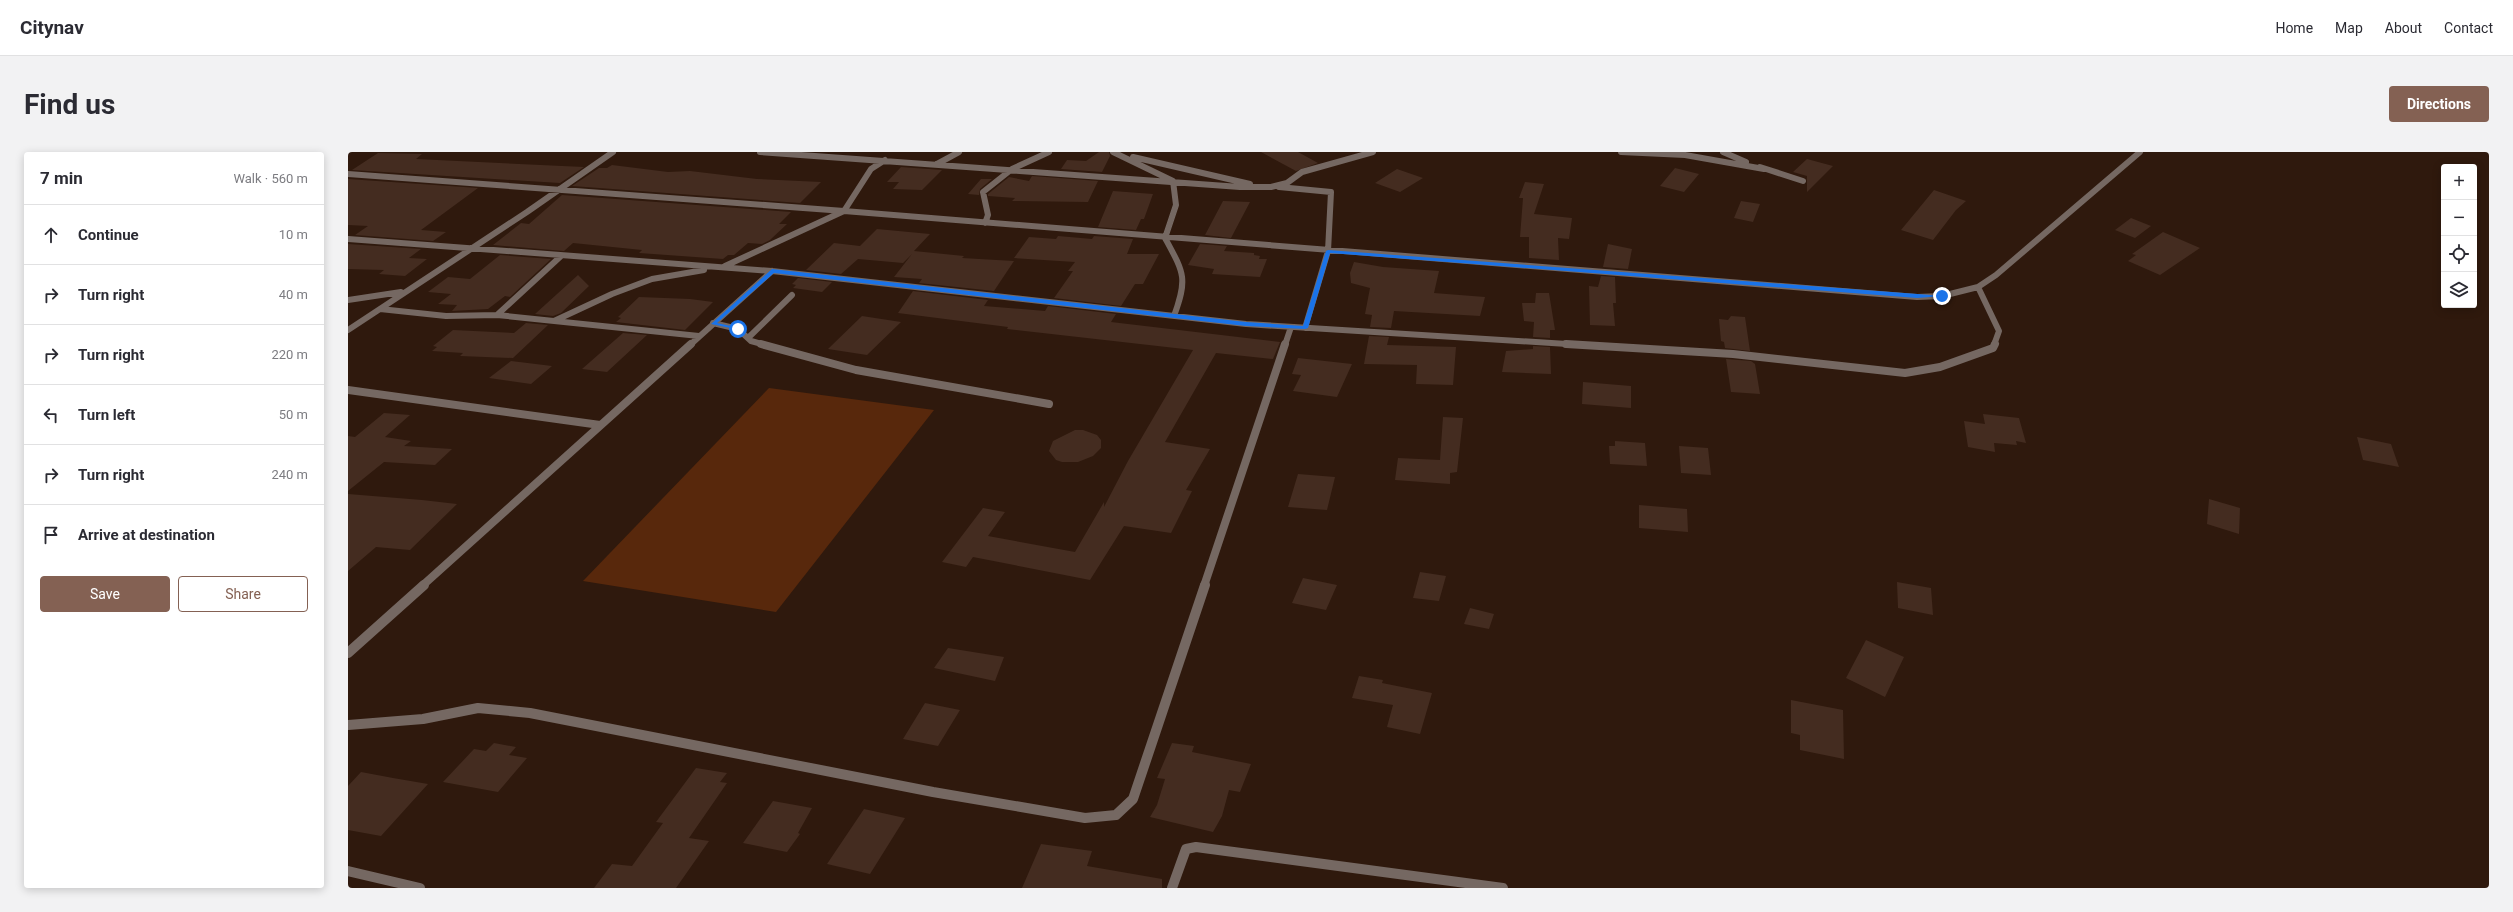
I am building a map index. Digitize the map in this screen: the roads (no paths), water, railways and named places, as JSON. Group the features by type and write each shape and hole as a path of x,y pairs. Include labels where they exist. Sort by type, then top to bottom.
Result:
{"street":[{"path":"348,330 560,189 612,152"},
{"path":"760,152 1331,192 1328,251 1305,328"},
{"path":"936,164 959,152"},
{"path":"985,223 988,215 983,192 1012,169 1049,152"},
{"path":"1113,152 1258,187"},
{"path":"1113,152 1173,181 1177,194 1178,206 1168,224 1165,238 1185,282 1174,316"},
{"path":"1271,187 1286,183 1302,172 1319,166 1373,152"},
{"path":"1621,152 1685,155 1764,169"},
{"path":"1723,152 1764,169 1803,181"},
{"path":"348,174 844,211 1165,238 1917,297 1942,296 1978,287 1996,275 2140,152"},
{"path":"554,321 612,294 652,279 723,267 844,211 871,169 886,160"},
{"path":"348,239 469,250 772,271 1174,316 1291,327 1733,354 1904,372 1927,372 1993,348 1999,331 1978,287"},
{"path":"497,315 561,256"},
{"path":"348,653 772,271"},
{"path":"348,300 404,292"},
{"path":"748,338 792,295"},
{"path":"380,309 446,316 497,315 699,336"},
{"path":"713,324 738,329 748,338 778,350 856,370 1049,404"},
{"path":"348,726 423,719 478,708 530,713 933,792 1085,818 1116,814 1133,799 1291,327"},
{"path":"348,390 600,425"},
{"path":"1172,888 1186,849 1196,848 1331,866 1411,873 1503,888"},
{"path":"348,871 420,888"}]}
